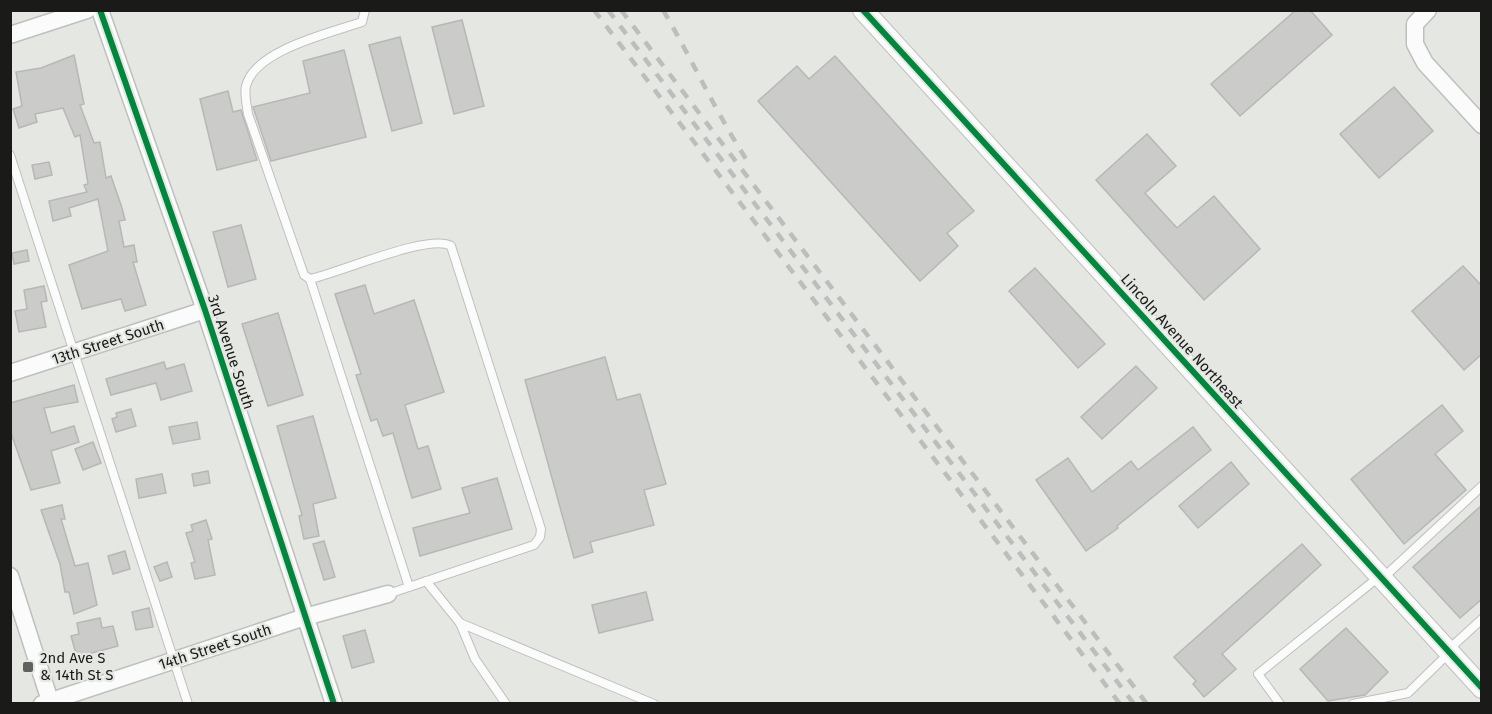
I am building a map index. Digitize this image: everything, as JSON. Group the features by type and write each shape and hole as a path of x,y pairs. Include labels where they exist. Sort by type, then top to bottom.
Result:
{"street":[{"path":"10,35 87,10"},
{"name":"3rd Avenue South","path":"100,10 205,310 334,704"},
{"name":"Lincoln Avenue Northeast","path":"863,10 1482,688"},
{"path":"1428,10 1415,24 1415,44 1425,63 1482,125"},
{"name":"13th Street South","path":"10,373 205,310"},
{"path":"10,576 48,703"},
{"name":"14th Street South","path":"48,703 305,617 388,594"}],"lane":[{"path":"365,10 362,21 268,58 253,70 245,88 248,114 304,275 310,279 409,587"},
{"path":"10,155 188,704"},
{"path":"310,279 424,244 445,243 451,246 541,529 534,545 388,594"},
{"path":"1280,704 1258,674 1382,577 1482,486"},
{"path":"426,581 460,623 475,659 506,704"},
{"path":"1353,704 1408,693 1482,619"},
{"path":"460,623 654,704"}],"building":[{"path":"1296,10 1310,10 1332,35 1240,116 1211,84"},
{"path":"462,20 484,106 454,114 432,27"},
{"path":"400,37 422,123 392,131 369,45"},
{"path":"344,50 366,137 271,161 253,107 310,93 303,61"},
{"path":"74,55 84,104 80,105 94,143 100,142 106,178 111,176 122,208 125,220 119,221 124,247 134,245 137,262 133,262 146,305 125,311 121,299 82,309 69,265 108,251 98,199 69,208 71,216 53,221 49,201 87,192 84,185 88,184 80,135 75,137 63,108 35,114 37,122 19,128 13,109 22,106 16,72 41,68"},
{"path":"835,56 974,211 947,233 958,246 920,281 758,101 797,66 809,79"},
{"path":"1394,87 1433,131 1379,178 1340,134"},
{"path":"228,91 233,112 241,110 257,160 217,170 200,99"},
{"path":"1147,134 1176,166 1145,193 1177,228 1214,196 1260,249 1204,300 1096,180"},
{"path":"49,162 52,175 35,179 32,165"},
{"path":"241,225 256,279 228,287 213,232"},
{"path":"27,250 29,261 14,264 12,253"},
{"path":"1463,266 1482,286 1482,354 1464,370 1412,311"},
{"path":"1035,268 1105,344 1078,368 1009,291"},
{"path":"365,285 374,314 414,300 444,392 405,405 418,449 428,446 441,489 412,498 393,433 383,436 377,419 371,421 356,375 361,374 335,294"},
{"path":"44,286 47,301 41,302 46,327 19,332 15,311 27,309 24,290"},
{"path":"278,313 303,395 268,406 242,324"},
{"path":"605,357 617,400 640,394 666,484 644,490 654,525 590,542 593,552 574,558 525,380"},
{"path":"164,362 166,369 184,364 192,391 161,400 156,383 111,395 106,379"},
{"path":"1136,366 1157,388 1102,439 1081,417"},
{"path":"74,385 78,402 44,408 51,433 74,426 79,442 51,451 60,483 31,490 10,430 10,403"},
{"path":"1442,405 1463,431 1435,454 1466,490 1404,544 1351,479"},
{"path":"131,409 136,426 116,432 112,419 117,417 116,413"},
{"path":"313,416 336,498 313,504 319,536 304,539 299,516 302,515 277,426"},
{"path":"197,422 200,439 173,444 169,427"},
{"path":"1193,427 1211,450 1117,526 1118,528 1086,551 1036,480 1068,458 1092,492 1131,461 1138,470"},
{"path":"93,442 101,463 83,470 75,449"},
{"path":"1231,462 1249,484 1198,528 1179,506"},
{"path":"208,471 210,483 194,486 192,474"},
{"path":"162,474 166,493 139,498 136,479"},
{"path":"497,478 512,529 420,556 413,528 470,513 462,488"},
{"path":"62,505 65,519 61,519 75,566 88,563 97,605 74,614 69,592 65,592 60,564 41,510"},
{"path":"1482,505 1482,599 1460,618 1413,567"},
{"path":"206,520 212,539 208,540 215,575 195,579 191,563 195,562 186,533 193,531 191,525"},
{"path":"324,541 335,577 324,580 313,544"},
{"path":"1302,544 1321,565 1222,654 1236,669 1204,697 1193,684 1196,681 1174,657"},
{"path":"125,551 130,569 113,574 108,556"},
{"path":"167,562 172,577 160,581 154,567"},
{"path":"646,592 653,620 599,633 592,605"},
{"path":"149,608 153,627 136,630 132,612"},
{"path":"100,618 102,628 113,626 118,646 77,657 71,636 79,634 77,623"},
{"path":"1346,628 1388,672 1365,695 1328,701 1300,669"},
{"path":"365,630 374,662 352,668 343,636"}],"railway":[{"path":"594,10 1120,704"},
{"path":"608,10 1134,704"},
{"path":"621,10 1147,704"},
{"path":"663,10 725,125 748,162"}],"cycle path":[{"path":"100,10 205,310 334,704"},
{"path":"863,10 1482,688"}],"place":[{"name":"2nd Ave S & 14th St S","path":"28,667"}]}
